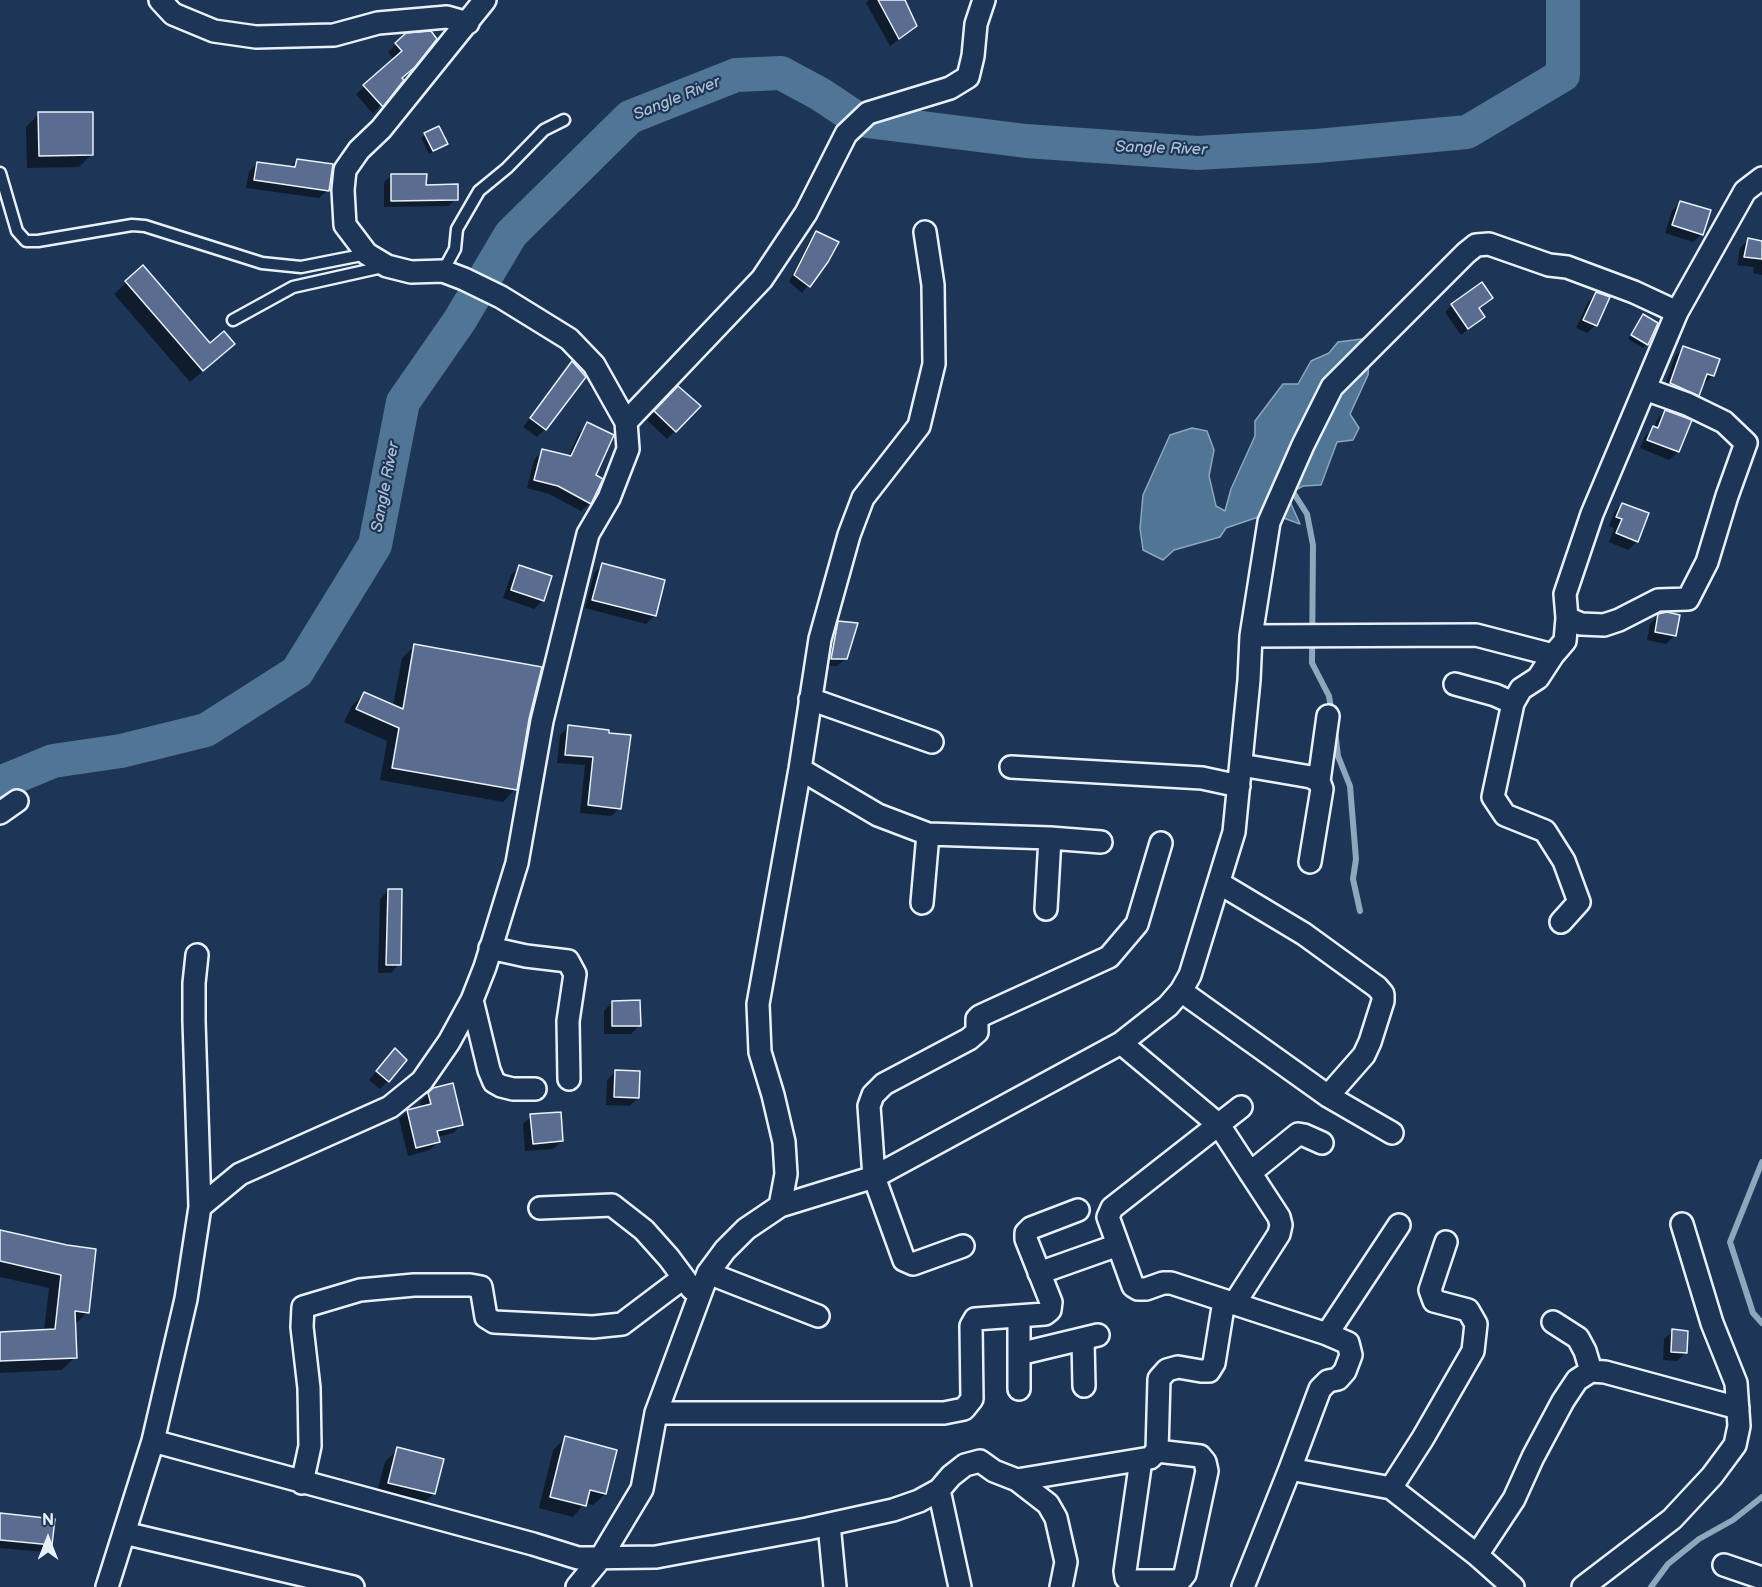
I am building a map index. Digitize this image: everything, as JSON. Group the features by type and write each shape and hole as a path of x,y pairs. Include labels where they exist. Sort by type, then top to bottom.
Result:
{"street":[{"path":"160,0 173,14 214,31 256,37 334,35 378,23 447,16 468,22"},
{"path":"200,1207 240,1174 390,1107 422,1081 449,1042 472,1000 517,863 542,721 588,534 609,498 628,449 626,422 594,365 569,339 501,297 464,279 443,272 411,272 387,266 367,254 345,225 343,190 345,170 359,150 381,129 485,0"},
{"path":"626,422 762,279 806,213 846,134 868,113 950,88 968,77 973,56 976,24 984,0"},
{"path":"1561,922 1579,902 1564,861 1545,831 1505,815 1492,797 1514,702 1521,688 1538,678 1565,641 1567,618 1565,594 1568,583 1592,514 1677,312 1745,191 1762,177"},
{"path":"780,1206 786,1174 784,1142 774,1095 760,1052 759,1004 820,639 849,535 863,498 919,426 932,374 934,364 933,285 925,232"},
{"path":"577,1587 600,1559 642,1489 656,1413 708,1274 724,1250 780,1206 874,1177 1121,1043 1182,992 1190,975 1234,832 1249,680 1251,636 1269,522 1332,387 1476,245 1489,244 1549,265 1567,267 1634,292 1677,312"},
{"path":"1567,618 1581,624 1604,625 1658,600 1688,599 1707,562 1746,443 1724,422 1687,404 1646,389"},
{"path":"1251,636 1476,635 1553,655"},
{"path":"1455,684 1495,694 1514,702"},
{"path":"810,699 932,742"},
{"path":"1310,862 1322,789 1319,781 1328,716"},
{"path":"1011,767 1202,778 1311,777 1319,781"},
{"path":"800,769 878,815 928,834 1101,842"},
{"path":"922,903 928,834"},
{"path":"1046,909 1050,838"},
{"path":"963,1246 913,1264 904,1260 874,1177 869,1106 873,1095 884,1084 969,1039 977,1032 977,1019 980,1016 1109,957 1137,924 1161,843"},
{"path":"1219,883 1304,934 1377,987 1383,994 1383,1001 1364,1055 1328,1096"},
{"path":"490,948 525,956 568,961 575,974 568,1021 569,1078"},
{"path":"107,1587 153,1441 186,1299 196,1221 200,1207 194,1021 197,955"},
{"path":"1182,992 1328,1096 1392,1133"},
{"path":"472,1000 494,1082 513,1089 535,1089"},
{"path":"1017,1480 1149,1455 1200,1456 1205,1462 1207,1472 1185,1574 1181,1579 1177,1581 1130,1581 1126,1578 1125,1571 1149,1455 1159,1379 1167,1370 1178,1366 1209,1371 1214,1363 1229,1303 1279,1234 1281,1225 1279,1217 1219,1125 1121,1043"},
{"path":"1241,1107 1112,1208 1108,1218 1133,1286 1138,1289 1171,1283 1348,1343 1351,1355 1346,1371 1338,1379 1328,1381 1320,1389 1243,1587"},
{"path":"1250,1173 1298,1134 1304,1134 1322,1143"},
{"path":"540,1208 612,1205 644,1230 700,1299"},
{"path":"656,1413 944,1413 964,1409 972,1399 971,1326 975,1319 1045,1314 1050,1310 1051,1302 1026,1239 1026,1233 1031,1228 1078,1210"},
{"path":"1582,1587 1672,1519 1712,1476 1735,1445 1738,1426 1736,1383 1712,1323 1682,1224"},
{"path":"1327,1334 1399,1226"},
{"path":"1391,1488 1435,1419 1473,1351 1476,1324 1468,1310 1434,1301 1430,1290 1446,1242"},
{"path":"1039,1273 1118,1245"},
{"path":"708,1274 818,1316"},
{"path":"302,1483 310,1446 309,1388 302,1326 303,1307 360,1290 414,1285 470,1285 481,1287 486,1317 494,1322 593,1327 622,1324 683,1278"},
{"path":"1019,1316 1019,1389"},
{"path":"1553,1322 1578,1338 1591,1371"},
{"path":"1019,1354 1090,1337 1084,1386"},
{"path":"1477,1555 1514,1499 1563,1401 1577,1380 1591,1371 1605,1372 1738,1408"},
{"path":"153,1441 578,1558 600,1559 656,1557 893,1510 919,1501 939,1490 965,1465 980,1461 1017,1480 1048,1504 1056,1518 1066,1562 1061,1587"},
{"path":"1290,1469 1391,1488 1477,1555 1513,1587"},
{"path":"939,1490 960,1587"},
{"path":"829,1524 835,1587"},
{"path":"124,1533 353,1587"},
{"path":"1724,1565 1762,1578"}],"lane":[{"path":"443,272 454,249 457,229 479,191 507,168 544,130 564,120"},
{"path":"0,173 17,231 26,241 132,225 146,226 262,263 301,267 367,254"},
{"path":"233,320 293,287 387,266"}],"water":[{"path":"1362,339 1379,354 1369,362 1368,375 1350,414 1359,428 1353,440 1337,442 1321,485 1303,486 1287,495 1300,524 1270,513 1226,528 1220,537 1174,550 1163,560 1143,550 1140,528 1143,495 1170,435 1192,428 1207,431 1214,450 1209,476 1216,506 1225,511 1231,489 1255,436 1255,421 1283,384 1298,384 1311,361 1329,353 1338,342"}],"building":[{"path":"878,0 905,0 917,26 899,39"},
{"path":"431,31 437,39 415,67 402,78 404,80 383,107 363,85 402,51 395,43 406,33"},
{"path":"38,112 93,112 93,155 39,156"},
{"path":"439,126 448,144 433,151 424,133"},
{"path":"297,159 333,164 329,191 254,180 257,162 295,167"},
{"path":"391,174 427,174 426,185 458,184 458,200 391,201"},
{"path":"1680,201 1711,210 1703,235 1672,225"},
{"path":"816,231 839,242 810,287 794,275"},
{"path":"1748,238 1762,241 1762,259 1744,257"},
{"path":"143,265 210,343 224,331 235,344 203,371 125,281"},
{"path":"1482,282 1493,298 1479,308 1485,317 1468,329 1451,304"},
{"path":"1596,292 1610,297 1597,326 1583,320"},
{"path":"1643,314 1658,323 1648,345 1631,335"},
{"path":"1683,346 1720,359 1714,376 1707,374 1699,396 1670,383"},
{"path":"572,361 586,377 546,430 530,418"},
{"path":"678,386 701,406 676,432 654,411"},
{"path":"1665,410 1692,420 1679,452 1647,440 1653,426 1658,428"},
{"path":"587,422 614,435 596,475 603,479 591,504 558,486 534,480 542,449 571,456"},
{"path":"1622,503 1649,513 1638,542 1616,533 1622,519 1616,517"},
{"path":"602,563 665,580 656,616 592,600"},
{"path":"519,565 552,576 544,601 511,590"},
{"path":"1667,612 1680,615 1676,636 1655,632 1658,614"},
{"path":"838,621 858,623 847,659 831,659"},
{"path":"414,644 542,667 529,719 517,790 392,768 399,728 356,709 364,692 403,709"},
{"path":"568,725 631,735 621,809 588,805 593,757 565,755"},
{"path":"388,889 402,889 401,965 386,965"},
{"path":"640,1000 641,1026 612,1026 612,1001"},
{"path":"395,1048 407,1060 389,1082 376,1071"},
{"path":"615,1070 640,1071 639,1098 614,1097"},
{"path":"453,1083 463,1125 437,1131 440,1142 416,1148 407,1110 431,1104 428,1093 433,1088"},
{"path":"561,1112 563,1141 533,1144 530,1114"},
{"path":"0,1230 96,1249 89,1313 75,1311 77,1358 0,1361 0,1332 55,1329 61,1275 0,1261"},
{"path":"1672,1329 1688,1331 1687,1353 1671,1352"},
{"path":"565,1436 617,1450 606,1494 590,1490 586,1506 550,1497"},
{"path":"397,1447 444,1459 435,1494 388,1483"},
{"path":"0,1513 55,1519 52,1545 0,1540"}],"waterway":[{"name":"Sangle River","path":"0,783 53,761 121,751 206,730 297,672 375,545 403,402 460,320 511,234 630,117 736,75 781,73 820,94 859,120 1026,141 1197,153 1317,146 1467,132 1563,75 1563,0"},
{"path":"1293,492 1307,514 1313,545 1312,663 1329,696 1332,714"},
{"path":"1335,730 1338,756 1350,786 1356,859 1353,879 1360,911"},
{"path":"1762,1162 1730,1242 1753,1313 1762,1323"},
{"path":"1651,1587 1668,1564 1699,1539 1733,1520 1762,1497"}]}
